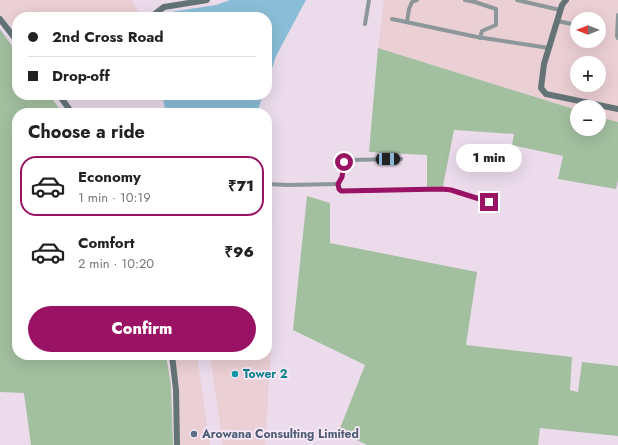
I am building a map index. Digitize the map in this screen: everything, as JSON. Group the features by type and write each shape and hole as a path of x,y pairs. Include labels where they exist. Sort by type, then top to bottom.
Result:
{"street":[{"path":"158,12 164,7 207,0"},
{"path":"365,24 369,0"},
{"path":"465,0 496,9 496,25 482,31 480,38"},
{"path":"517,0 560,10"},
{"path":"566,0 560,10 544,64 541,88 546,94 618,109"},
{"path":"407,22 409,9 413,1"},
{"path":"618,15 618,38"},
{"path":"0,19 12,35"},
{"path":"392,19 480,38 549,48"},
{"path":"557,21 570,24"},
{"path":"401,159 346,160 344,162 342,177 338,184 340,190 442,189 451,190 489,202"},
{"path":"272,184 338,184"},
{"path":"173,360 176,390 177,445"}],"shaded area":[{"path":"0,0 132,0 138,12 12,12 12,29 0,13"},
{"path":"384,0 618,0 618,122 606,119 606,100 570,100 570,108 378,48"},
{"path":"173,360 198,360 210,445 179,445"},
{"path":"211,360 270,360 265,445 223,445"}],"green space":[{"path":"0,29 12,46 12,100 53,100 59,108 12,108 12,360 167,360 171,385 173,445 31,445 24,393 0,392"},
{"path":"378,48 570,108 570,136 606,136 606,119 618,122 618,180 616,189 558,179 563,156 512,145 514,134 454,130 443,186 427,187 427,155 369,152"},
{"path":"307,196 330,203 330,243 477,272 466,345 572,357 570,390 578,392 582,362 618,366 618,436 540,428 538,445 367,445 339,431 365,365 293,330"}],"water":[{"path":"230,0 306,0 276,56 272,68 272,12 170,12 216,5"},
{"path":"163,100 261,100 259,108 165,108"}],"place":[{"name":"Tower 2","path":"235,374"},
{"name":"Arowana Consulting Limited","path":"194,434"}],"route":[{"path":"344,162 344,171 338,184 341,191 442,189 451,190 489,202"}]}
